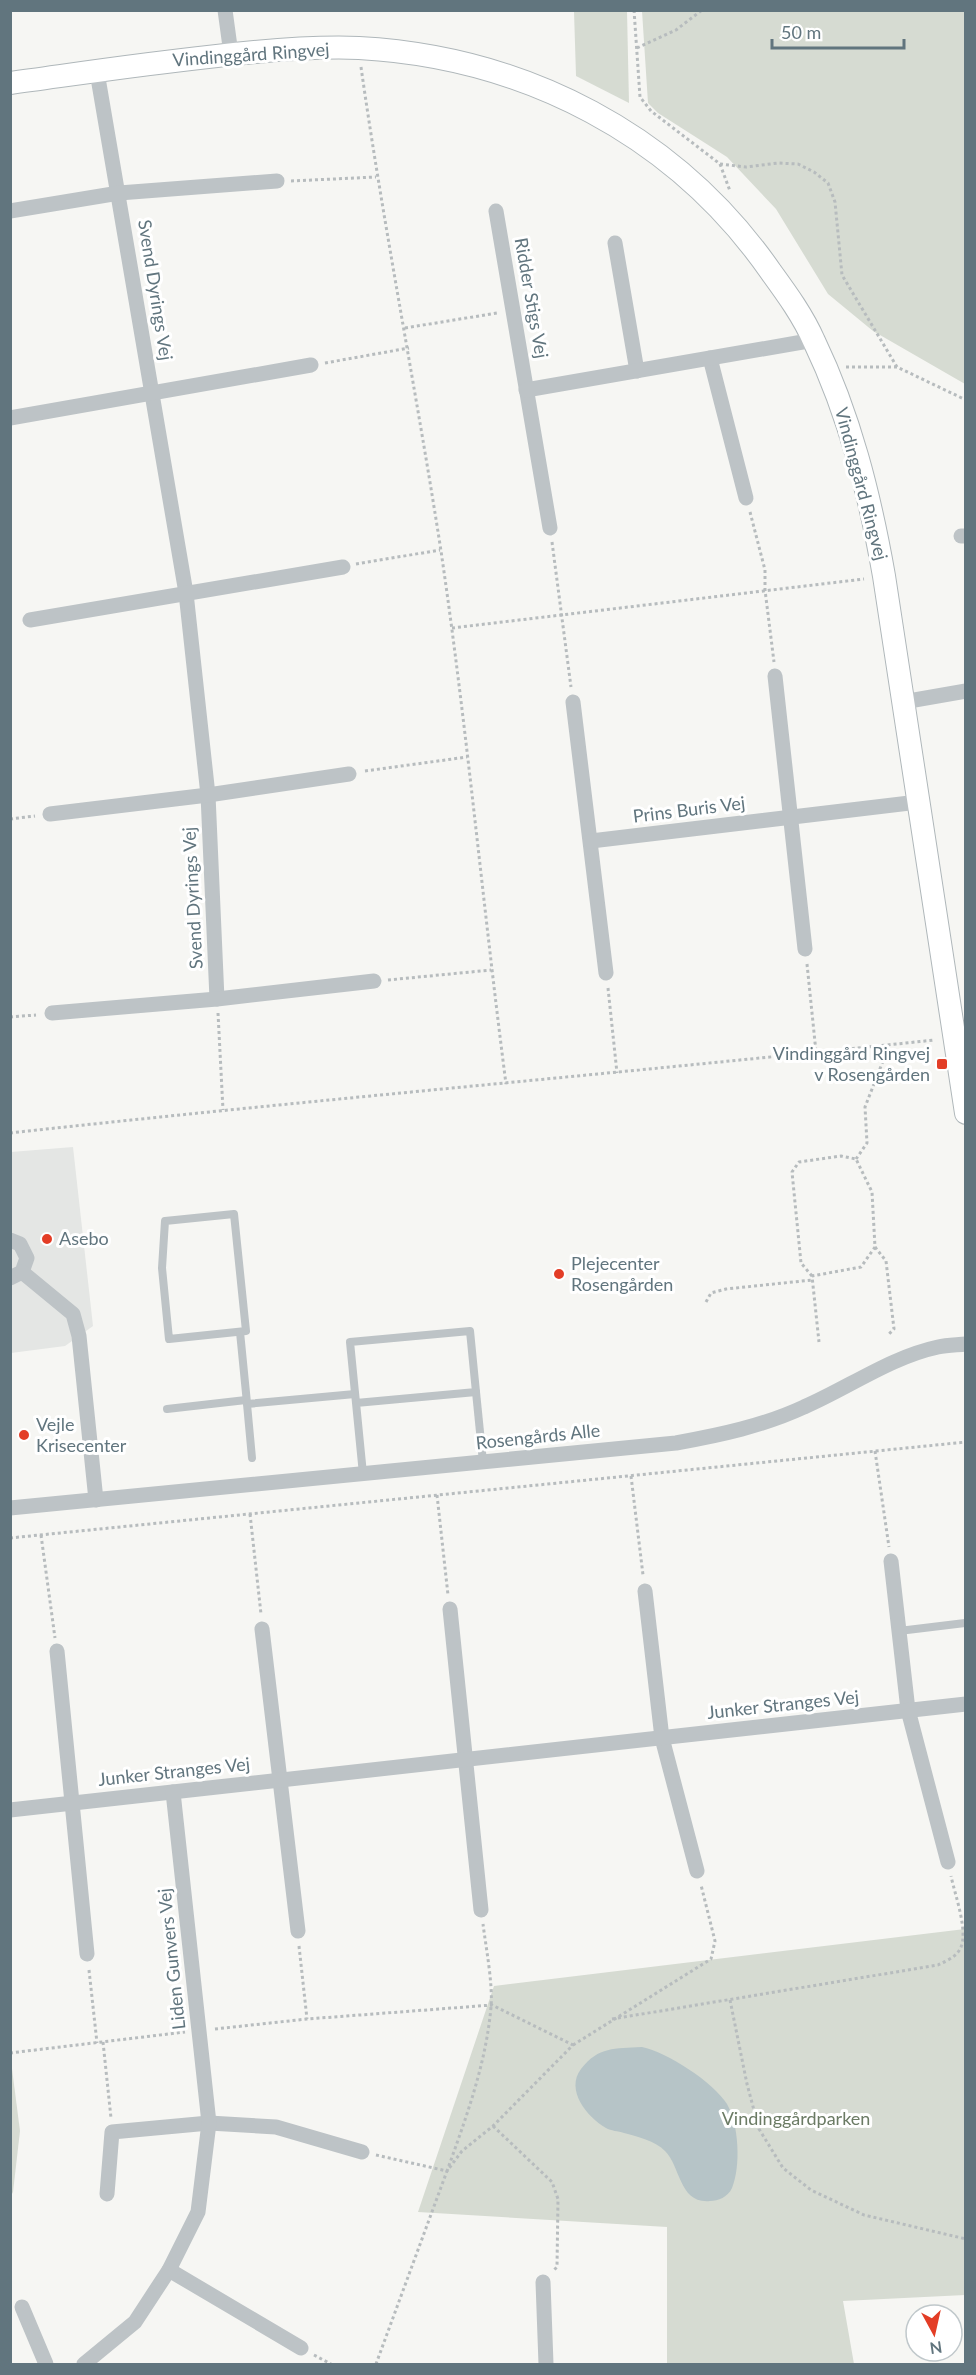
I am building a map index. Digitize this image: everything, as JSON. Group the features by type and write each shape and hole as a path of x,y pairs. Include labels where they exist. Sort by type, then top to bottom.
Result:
{"street":[{"path":"225,10 231,54"},
{"name":"Vindinggård Ringvej","path":"10,83 231,54 298,48 358,48 420,53 488,69 574,101 652,148 715,203 752,245 798,311 814,340 847,422 861,472 875,523 884,576 966,1113"},
{"name":"Svend Dyrings Vej","path":"97,72 186,593 208,795 217,999"},
{"path":"10,211 119,193 277,181"},
{"name":"Ridder Stigs Vej","path":"496,211 550,528"},
{"path":"615,243 638,371"},
{"path":"526,390 814,340"},
{"path":"710,358 746,498"},
{"path":"10,418 311,365"},
{"path":"30,620 343,567"},
{"path":"775,676 806,950"},
{"path":"903,702 966,691"},
{"path":"573,702 606,973"},
{"path":"50,814 208,795 350,774"},
{"name":"Prins Buris Vej","path":"591,841 918,802"},
{"path":"52,1013 217,999 374,981"},
{"path":"10,1240 20,1244 25,1251 26,1265 16,1275 73,1314 79,1336 96,1500"},
{"name":"Rosengårds Alle","path":"10,1509 676,1443 765,1423 804,1408 904,1358 938,1347 966,1344"},
{"path":"891,1561 908,1710 948,1862"},
{"path":"645,1590 662,1738 697,1871"},
{"path":"450,1609 482,1910"},
{"path":"262,1629 298,1931"},
{"path":"57,1651 87,1954"},
{"name":"Junker Stranges Vej","path":"10,1810 966,1704"},
{"name":"Liden Gunvers Vej","path":"84,2364 135,2322 169,2270 198,2212 209,2122 173,1792"},
{"path":"107,2194 112,2132 209,2122 276,2127 362,2152"},
{"path":"169,2270 301,2348"},
{"path":"543,2282 546,2364"},
{"path":"22,2307 46,2364"}],"lane":[{"path":"234,1214 246,1331 240,1332 169,1339 162,1268 165,1221 234,1214"},
{"path":"363,1474 350,1342 470,1331 483,1462"},
{"path":"240,1332 252,1458"},
{"path":"356,1403 476,1392"},
{"path":"166,1409 355,1394"},
{"path":"899,1631 965,1623"}],"path":[{"path":"634,10 640,97 651,111 720,164 746,167 778,163 798,164 814,172 828,183 835,202 842,275 897,367"},
{"path":"636,48 676,30 702,10"},
{"path":"358,48 376,177 409,348 452,628 506,1084"},
{"path":"277,181 376,177"},
{"path":"405,328 513,310"},
{"path":"311,365 409,348"},
{"path":"826,367 897,367 966,400"},
{"path":"746,498 765,570 765,590 775,676"},
{"path":"550,528 573,702"},
{"path":"343,567 440,550"},
{"path":"452,628 884,576"},
{"path":"350,774 467,757"},
{"path":"10,819 50,814"},
{"path":"806,950 816,1052"},
{"path":"374,981 491,970"},
{"path":"606,973 617,1073"},
{"path":"217,999 223,1110"},
{"path":"10,1017 52,1013"},
{"path":"10,1133 954,1037"},
{"path":"856,1159 867,1143 865,1107 883,1061 881,1045"},
{"path":"819,1342 812,1278 801,1263 792,1172 800,1162 841,1156 856,1159"},
{"path":"856,1159 872,1192 875,1247 886,1261 894,1329 889,1334"},
{"path":"706,1302 711,1293 726,1289 812,1278 861,1267 875,1247"},
{"path":"10,1538 966,1442"},
{"path":"875,1451 891,1561"},
{"path":"631,1476 645,1590"},
{"path":"436,1495 450,1609"},
{"path":"250,1514 262,1629"},
{"path":"42,1535 57,1651"},
{"path":"612,2019 938,1965 951,1959 960,1949 965,1935 948,1862"},
{"path":"447,2171 462,2151 493,2126 573,2045 711,1959 715,1941 697,1871"},
{"path":"376,2364 474,2096 483,2059 492,2005 482,1910"},
{"path":"298,1931 307,2019"},
{"path":"87,1954 97,2043"},
{"path":"730,2000 747,2084 759,2129 783,2168 811,2190 864,2215 966,2240"},
{"path":"10,2052 307,2019 492,2005 573,2045"},
{"path":"103,2042 112,2132"},
{"path":"493,2126 552,2182 558,2199 557,2267 543,2282"},
{"path":"362,2152 447,2171"}],"shaded area":[{"name":"Asebo","path":"73,1147 93,1326 65,1346 11,1353 11,1152"},
{"path":"642,2047 664,2055 689,2069 720,2095 727,2104 734,2123 738,2157 732,2188 722,2198 710,2201 692,2197 686,2191 670,2158 661,2147 646,2139 606,2128 592,2117 580,2102 575,2086 577,2077 581,2069 594,2056 608,2050"}],"green space":[{"path":"574,11 627,11 629,103 576,76"},
{"path":"642,11 965,11 965,384 873,331 828,294 776,209 727,157 658,113 648,103"},
{"name":"Vindinggårdparken","path":"965,1929 965,2295 843,2301 854,2364 667,2364 667,2227 418,2212 494,1986"},
{"path":"11,2061 20,2131 11,2196"}],"place":[{"name":"Vindinggård Ringvej v Rosengården","path":"942,1064"},
{"name":"Asebo","path":"47,1239"},
{"name":"Plejecenter Rosengården","path":"559,1274"},
{"name":"Vejle Krisecenter","path":"24,1435"}]}
